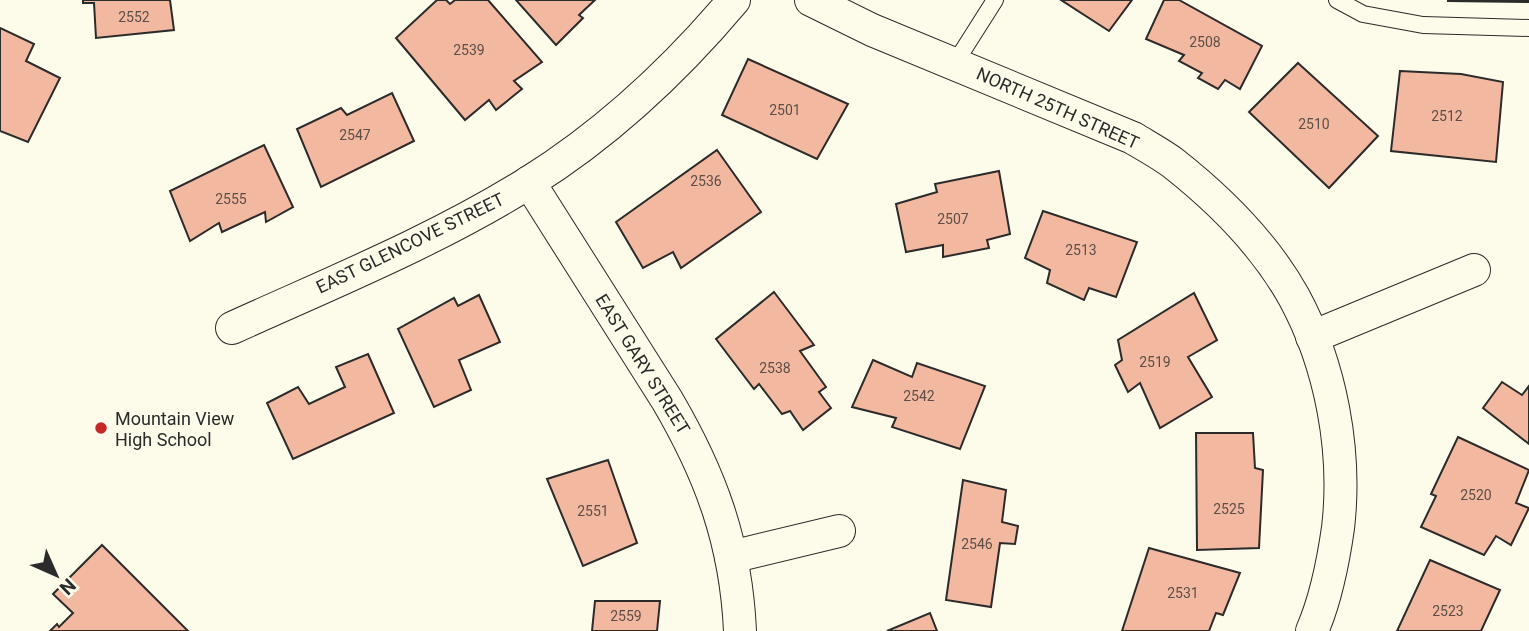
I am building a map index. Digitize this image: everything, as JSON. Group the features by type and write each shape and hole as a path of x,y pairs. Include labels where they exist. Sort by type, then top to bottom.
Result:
{"street":[{"name":"EAST GLENCOVE STREET","path":"232,328 440,233 529,182 569,155 651,88 734,0"},
{"name":"NORTH 25TH STREET","path":"811,0 872,30 1133,138 1171,162 1206,190 1239,222 1269,259 1294,297 1312,337 1327,381 1336,420 1341,473 1340,506 1335,549 1326,589 1312,631"},
{"name":"EAST GARY STREET","path":"529,182 685,432 714,495 732,557 740,631"},
{"path":"1312,337 1474,270"},
{"path":"732,557 839,531"}],"lane":[{"path":"955,63 995,0"},
{"path":"1337,0 1363,14 1423,25 1529,28"}],"building":[{"path":"83,0 170,0 174,30 96,38 94,3 83,3"},
{"path":"437,0 446,0 450,4 455,0 488,0 542,62 514,81 522,89 496,110 489,100 465,120 396,38"},
{"path":"516,0 595,0 579,15 583,18 556,45"},
{"path":"1061,0 1132,0 1109,31"},
{"path":"1164,0 1179,0 1262,46 1240,89 1225,80 1218,89 1198,78 1202,73 1179,61 1184,55 1146,39"},
{"path":"1529,0 1529,2 1448,1"},
{"path":"0,28 34,44 26,61 60,78 28,142 0,131"},
{"path":"748,59 848,104 817,159 722,115"},
{"path":"1298,63 1378,136 1329,188 1249,112"},
{"path":"1400,71 1461,74 1503,82 1496,162 1391,151"},
{"path":"392,93 414,141 321,187 297,129 341,108 347,115"},
{"path":"264,145 293,207 266,222 265,212 222,232 219,223 190,241 170,191"},
{"path":"717,150 761,212 681,268 673,252 643,268 616,222"},
{"path":"999,171 1010,234 987,240 989,248 943,257 943,245 906,252 896,204 937,192 935,184"},
{"path":"1043,211 1137,242 1116,297 1089,288 1084,300 1047,283 1050,270 1025,258"},
{"path":"774,292 814,345 800,351 826,387 819,392 831,408 803,430 790,411 782,414 759,384 754,389 716,339"},
{"path":"1194,293 1217,340 1188,357 1212,397 1160,428 1140,383 1128,392 1115,365 1122,360 1118,340"},
{"path":"479,295 500,342 459,360 471,390 434,407 398,329 454,298 458,306"},
{"path":"368,354 394,413 293,459 267,403 298,387 309,404 345,387 336,367"},
{"path":"873,360 912,377 917,363 985,386 960,449 892,427 896,418 852,407"},
{"path":"1502,382 1522,395 1529,386 1529,444 1483,408"},
{"path":"1196,433 1253,433 1255,468 1263,470 1259,548 1197,550"},
{"path":"1458,437 1529,470 1516,503 1529,508 1511,545 1496,536 1484,555 1421,527 1436,496 1431,494"},
{"path":"608,460 637,543 583,566 547,479"},
{"path":"963,480 1006,490 1002,522 1018,526 1015,544 1000,543 991,607 946,600"},
{"path":"102,545 188,631 50,631 57,624 59,627 73,613 53,594"},
{"path":"1149,548 1240,573 1223,615 1216,613 1209,631 1122,631"},
{"path":"1430,560 1500,590 1481,631 1397,631"},
{"path":"595,601 660,601 657,631 592,631"},
{"path":"930,613 937,631 887,631"}],"place":[{"name":"Mountain View High School","path":"101,428"}]}
